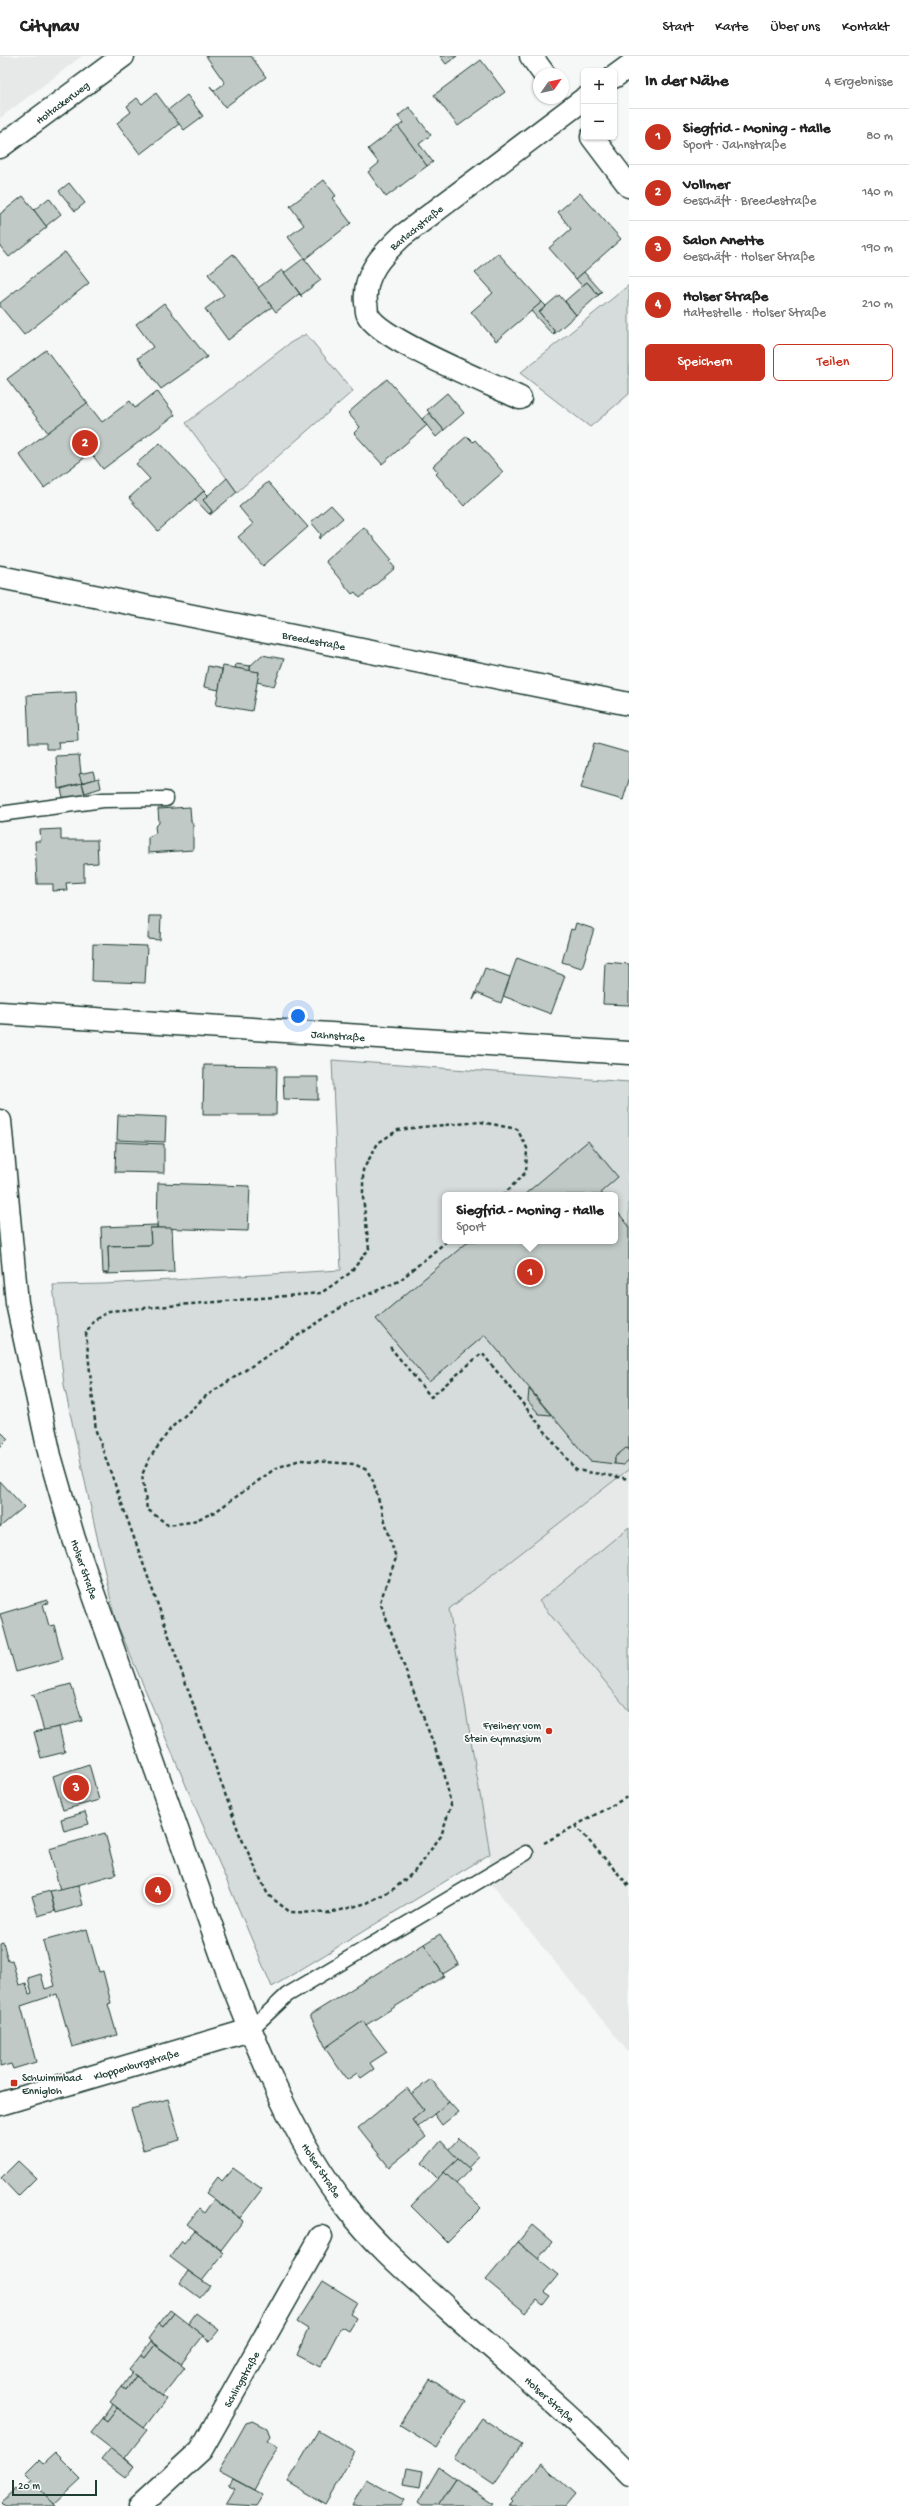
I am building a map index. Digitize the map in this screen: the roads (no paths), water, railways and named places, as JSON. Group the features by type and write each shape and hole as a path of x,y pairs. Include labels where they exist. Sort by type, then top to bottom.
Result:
{"street":[{"name":"Holtackerweg","path":"0,147 123,56"},
{"path":"531,56 540,68"},
{"path":"617,75 629,66"},
{"path":"572,102 581,121"},
{"name":"Barlachstraße","path":"520,398 401,343 381,328 368,315 365,294 367,280 376,264 402,236 572,102"},
{"path":"594,140 629,186"},
{"name":"Breedestraße","path":"0,577 629,704"},
{"name":"Jahnstraße","path":"0,1013 629,1053"},
{"name":"Holser Straße","path":"0,1121 17,1303 50,1456 74,1538 250,2030 288,2116 316,2164 347,2209 401,2267 597,2441 629,2474"},
{"name":"Kloppenburgstraße","path":"0,2104 250,2030"},
{"name":"Schlingstraße","path":"140,2506 201,2450 321,2237"}],"lane":[{"path":"0,814 103,800 166,799"},
{"path":"250,2030 287,1995 526,1853"}],"place":[{"name":"Vollmer","path":"85,443"},
{"name":"Siegfrid - Moning - Halle","path":"530,1272"},
{"name":"Freiherr vom Stein Gymnasium","path":"549,1731"},
{"name":"Salon Anette","path":"76,1788"},
{"name":"Holser Straße","path":"158,1890"},
{"name":"Schwimmbad Ennigloh","path":"14,2083"}]}
